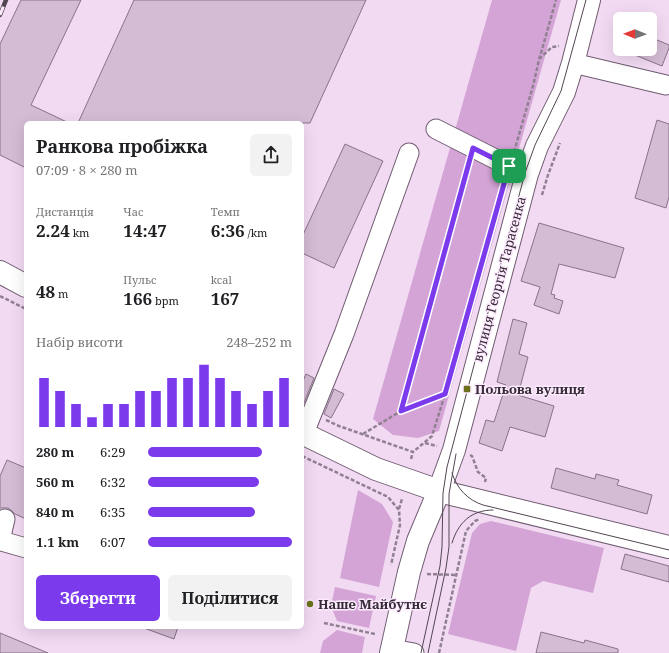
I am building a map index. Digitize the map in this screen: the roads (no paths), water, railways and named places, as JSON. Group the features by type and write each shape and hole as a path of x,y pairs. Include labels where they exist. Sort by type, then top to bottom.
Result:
{"main road":[{"name":"вулиця Георгія Тарасенка","path":"386,647 418,541 456,445 518,170 537,146 564,92 566,55 589,0"},
{"path":"0,272 24,285"},
{"path":"304,433 376,469 439,491 669,547"}],"street":[{"path":"566,55 666,85"},
{"path":"436,129 518,170"},
{"path":"304,431 344,334 408,153"},
{"path":"5,519 0,541 24,547"},
{"path":"386,647 414,653"}],"tram line":[{"path":"421,653 440,566 442,547 443,493 447,467 525,173 535,145 561,91 586,0"},
{"path":"428,653 449,547 449,494 456,454"},
{"path":"452,473 460,489 468,497 483,505 669,550"},
{"path":"452,543 458,529 466,519 478,512 493,510"}],"railway":[{"path":"0,15 6,0"}],"place":[{"name":"Польова вулиця","path":"467,389"},
{"name":"Наше Майбутнє","path":"310,604"}]}
